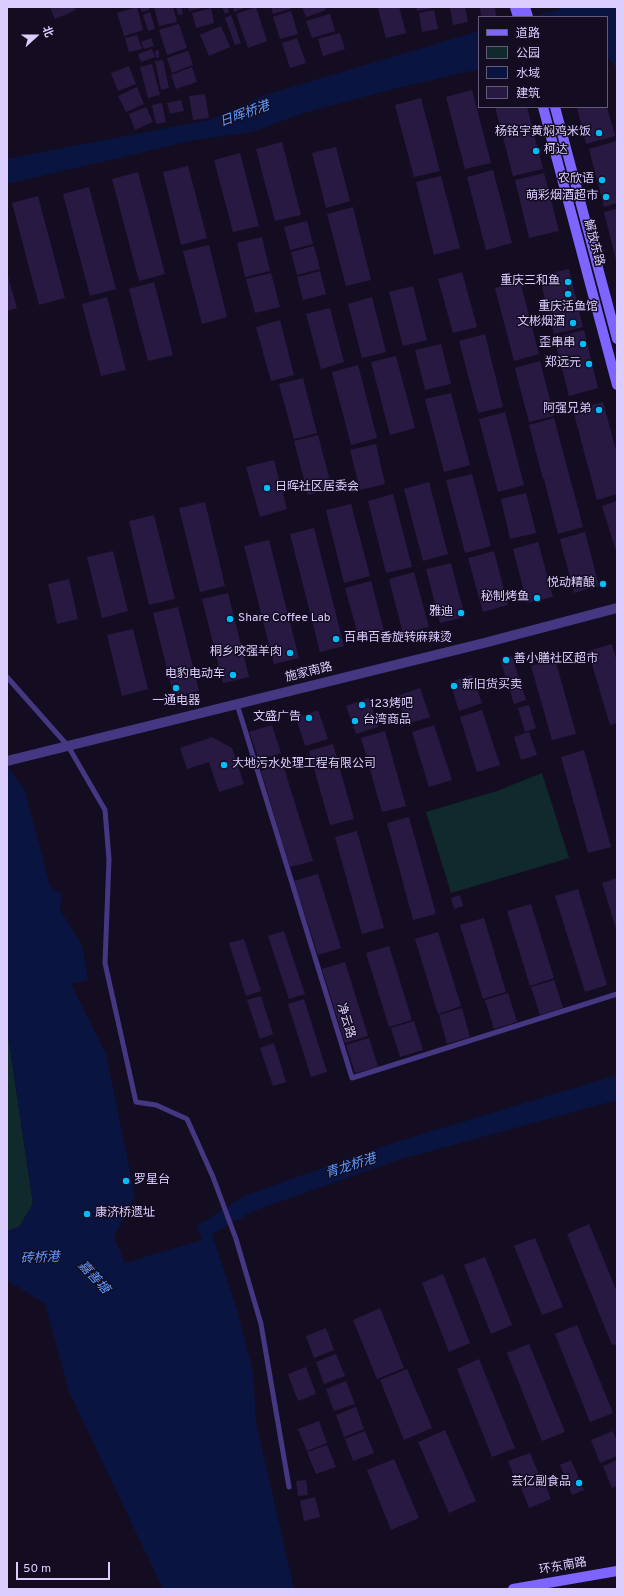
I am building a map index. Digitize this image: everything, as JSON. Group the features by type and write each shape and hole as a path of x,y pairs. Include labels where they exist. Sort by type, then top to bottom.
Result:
{"main road":[{"name":"解放东路","path":"543,108 617,385"},
{"name":"解放东路","path":"555,108 617,339"},
{"name":"环东南路","path":"512,1589 617,1571"}],"street":[{"name":"施家南路","path":"7,760 484,643 617,608"}],"lane":[{"path":"7,677 68,746 105,810 109,859 105,963 136,1102 156,1105 188,1119 213,1177 236,1239 261,1324 289,1487"},
{"name":"净云路","path":"237,704 352,1078 617,994"}],"green space":[{"path":"542,773 569,858 451,893 426,812 497,791"},
{"path":"7,1028 33,1204 19,1227 7,1231"}],"water":[{"path":"568,7 617,7 617,74 614,64 608,58 608,16 534,16"},
{"name":"日晖桥港","path":"478,31 478,69 393,89 300,114 252,132 195,140 7,184 7,159 213,119 265,95"},
{"path":"7,765 25,791 50,887 62,895 60,910 82,945 88,980 71,984 106,1054 135,1196 114,1237 125,1263 202,1240 197,1226 244,1196 393,1143 617,1075 617,1100 398,1160 253,1211 212,1234 237,1310 253,1373 256,1423 294,1589 163,1589 69,1391 45,1304 7,1280 7,1231 19,1227 33,1203 7,1028"}],"building":[{"path":"50,7 74,7 76,10 55,19"},
{"path":"137,7 143,30 124,36 117,13"},
{"path":"140,7 149,7 149,10 142,12"},
{"path":"154,7 173,7 177,22 159,26"},
{"path":"176,7 181,7 183,14 178,15"},
{"path":"188,7 202,7 202,8 189,11"},
{"path":"222,7 228,7 229,12 225,14"},
{"path":"233,7 247,7 234,12"},
{"path":"256,7 267,41 248,48 236,14"},
{"path":"271,7 290,7 290,9 273,14"},
{"path":"302,7 325,7 326,10 306,17"},
{"path":"380,7 399,7 406,33 386,38 378,9"},
{"path":"416,7 432,7 433,8 417,11"},
{"path":"450,7 465,7 468,22 453,25"},
{"path":"480,7 495,7 496,16 481,16"},
{"path":"211,8 214,23 196,28 192,13"},
{"path":"434,10 438,29 422,32 419,13"},
{"path":"291,11 298,34 280,39 273,17"},
{"path":"150,12 155,29 148,31 143,15"},
{"path":"330,14 335,31 312,38 306,21"},
{"path":"231,15 241,43 235,45 225,18"},
{"path":"179,24 187,48 167,55 159,30"},
{"path":"221,26 230,47 209,56 200,35"},
{"path":"340,33 345,49 323,56 318,39"},
{"path":"137,35 142,49 129,52 125,38"},
{"path":"151,38 154,46 144,49 141,42"},
{"path":"297,38 306,63 290,68 282,43"},
{"path":"152,49 155,57 141,62 138,54"},
{"path":"159,50 159,57 156,58 155,51"},
{"path":"188,51 193,65 172,73 167,58"},
{"path":"163,60 169,88 161,90 155,61"},
{"path":"152,64 160,95 148,98 140,67"},
{"path":"129,66 136,84 118,91 111,73"},
{"path":"192,67 197,82 176,89 171,75"},
{"path":"137,87 144,104 126,112 118,96"},
{"path":"472,90 491,163 465,169 446,97"},
{"path":"205,94 209,118 193,120 189,96"},
{"path":"421,98 440,171 414,177 395,105"},
{"path":"181,100 184,111 170,114 167,103"},
{"path":"162,103 166,122 156,124 152,105"},
{"path":"146,107 153,122 135,130 129,114"},
{"path":"495,108 527,108 543,169 513,176"},
{"path":"577,108 607,108 615,136 586,144"},
{"path":"616,141 617,203 604,207 589,149"},
{"path":"282,142 301,215 275,221 256,149"},
{"path":"336,147 350,201 326,208 312,153"},
{"path":"240,153 259,226 233,232 214,160"},
{"path":"188,166 207,238 181,245 163,172"},
{"path":"493,170 512,243 486,250 467,177"},
{"path":"138,172 165,274 139,281 112,179"},
{"path":"544,173 559,231 529,238 515,180"},
{"path":"441,176 460,248 434,255 416,182"},
{"path":"89,187 116,289 90,296 63,194"},
{"path":"38,196 65,298 39,305 12,203"},
{"path":"353,207 371,280 346,286 327,214"},
{"path":"617,209 617,260 616,260 604,212"},
{"path":"307,221 313,244 290,250 284,227"},
{"path":"262,237 270,271 245,277 237,243"},
{"path":"209,245 227,317 202,324 183,251"},
{"path":"314,246 320,269 297,275 291,252"},
{"path":"569,269 583,327 554,334 539,276"},
{"path":"320,271 326,294 303,300 297,277"},
{"path":"462,272 477,327 453,333 438,279"},
{"path":"7,273 17,308 7,311"},
{"path":"271,273 280,307 255,313 246,279"},
{"path":"520,281 539,354 514,361 495,288"},
{"path":"154,282 173,355 148,361 129,289"},
{"path":"413,286 427,340 403,346 389,292"},
{"path":"107,297 126,370 101,376 82,304"},
{"path":"372,297 386,352 362,358 348,304"},
{"path":"330,308 344,362 321,369 306,314"},
{"path":"280,320 294,375 271,381 256,327"},
{"path":"584,330 598,388 569,396 554,338"},
{"path":"485,334 503,407 478,413 459,341"},
{"path":"441,344 451,384 425,390 415,350"},
{"path":"396,356 415,428 390,435 371,362"},
{"path":"540,361 554,416 529,422 515,368"},
{"path":"358,365 377,438 351,445 332,372"},
{"path":"303,378 317,433 294,439 279,384"},
{"path":"451,393 470,465 444,472 425,399"},
{"path":"603,402 617,454 617,494 597,500 573,410"},
{"path":"505,412 524,485 498,492 479,419"},
{"path":"554,418 583,527 558,534 544,479 557,475 543,479 529,425"},
{"path":"318,435 332,489 308,495 294,441"},
{"path":"376,444 385,484 360,490 350,450"},
{"name":"日晖社区居委会","path":"274,460 287,509 260,517 246,467"},
{"path":"472,474 491,546 465,553 446,480"},
{"path":"429,482 448,554 423,561 404,489"},
{"path":"526,493 536,533 510,539 501,499"},
{"path":"393,494 412,567 386,573 368,501"},
{"path":"617,501 617,554 602,506"},
{"path":"205,502 225,586 200,592 179,508"},
{"path":"351,504 370,576 344,583 326,510"},
{"path":"154,515 175,599 149,605 129,521"},
{"path":"314,528 344,646 320,652 290,534"},
{"path":"585,532 599,586 574,593 560,539"},
{"path":"269,540 299,658 274,664 244,546"},
{"path":"538,542 553,597 527,603 513,549"},
{"path":"113,551 128,611 102,618 87,557"},
{"path":"494,551 508,605 483,612 468,558"},
{"path":"451,563 465,617 440,623 426,569"},
{"path":"414,572 429,627 403,633 389,579"},
{"path":"69,579 78,619 57,624 48,584"},
{"path":"371,581 385,635 360,642 345,588"},
{"path":"228,593 249,677 223,683 202,599"},
{"path":"178,607 199,691 174,697 153,613"},
{"path":"133,629 148,689 122,696 107,635"},
{"path":"612,644 617,662 617,723 610,725 588,651"},
{"path":"512,656 526,700 514,704 500,659"},
{"path":"555,659 576,734 552,740 531,666"},
{"path":"472,675 482,703 459,711 450,682"},
{"path":"420,688 430,717 407,724 397,696"},
{"path":"369,698 378,727 356,734 346,706"},
{"path":"529,705 536,728 525,732 518,708"},
{"path":"318,710 328,739 305,746 296,718"},
{"path":"482,710 500,765 477,772 460,717"},
{"path":"272,725 281,753 259,760 249,732"},
{"path":"434,725 452,780 429,787 412,732"},
{"path":"385,731 406,806 382,812 361,738"},
{"path":"529,732 537,755 521,760 514,737"},
{"name":"大地污水处理工程有限公司","path":"212,737 232,748 244,784 219,792 209,762 187,769 180,748"},
{"path":"333,744 354,819 330,825 309,751"},
{"path":"584,750 611,847 588,853 561,757"},
{"path":"283,765 313,861 290,867 261,771"},
{"path":"409,817 436,914 413,920 387,823"},
{"path":"357,831 384,928 362,934 335,837"},
{"path":"318,874 341,948 318,955 294,881"},
{"path":"617,878 617,932 602,883"},
{"path":"578,889 607,985 585,992 555,896"},
{"path":"460,895 463,906 454,909 451,898"},
{"path":"531,904 554,978 530,986 507,911"},
{"path":"484,918 506,992 483,999 460,925"},
{"path":"284,931 305,994 289,999 268,936"},
{"path":"438,932 461,1006 438,1014 415,939"},
{"path":"244,939 261,991 246,996 229,943"},
{"path":"389,946 412,1020 389,1027 366,953"},
{"path":"345,962 368,1036 345,1043 322,969"},
{"path":"554,980 563,1008 540,1015 531,987"},
{"path":"508,993 517,1022 494,1029 485,1000"},
{"path":"261,996 273,1034 260,1039 247,1000"},
{"path":"304,999 327,1072 311,1077 288,1004"},
{"path":"462,1008 470,1037 447,1044 439,1015"},
{"path":"414,1021 423,1050 400,1057 391,1028"},
{"path":"369,1038 378,1067 355,1073 346,1045"},
{"path":"274,1043 286,1082 273,1086 260,1048"},
{"path":"589,1224 617,1292 617,1344 612,1345 567,1234"},
{"path":"535,1238 563,1307 542,1315 514,1246"},
{"path":"485,1257 512,1325 491,1334 464,1265"},
{"path":"443,1274 470,1343 449,1352 422,1283"},
{"path":"380,1308 404,1368 377,1379 353,1320"},
{"path":"577,1325 613,1413 590,1422 555,1334"},
{"path":"326,1328 334,1350 314,1358 306,1336"},
{"path":"529,1344 565,1432 542,1441 507,1353"},
{"path":"336,1354 345,1376 324,1384 316,1362"},
{"path":"479,1359 515,1448 492,1457 457,1369"},
{"path":"306,1367 316,1394 298,1401 288,1374"},
{"path":"407,1369 432,1428 404,1440 380,1380"},
{"path":"346,1381 355,1404 334,1411 326,1389"},
{"path":"356,1407 364,1429 344,1437 336,1415"},
{"path":"319,1421 327,1443 307,1451 298,1429"},
{"path":"445,1430 476,1501 449,1513 418,1442"},
{"path":"365,1431 374,1453 353,1461 345,1439"},
{"path":"613,1431 617,1442 617,1456 600,1463 591,1440"},
{"path":"327,1445 336,1467 316,1474 307,1452"},
{"path":"530,1453 539,1475 517,1484 508,1461"},
{"path":"394,1459 419,1518 391,1530 367,1470"},
{"path":"571,1460 584,1490 572,1495 560,1465"},
{"path":"617,1460 617,1486 612,1488 603,1466"},
{"path":"542,1476 551,1499 529,1508 520,1485"},
{"path":"306,1480 308,1495 298,1496 296,1481"},
{"path":"315,1497 320,1517 304,1521 300,1501"}],"place":[{"name":"杨铭宇黄焖鸡米饭","path":"599,133"},
{"name":"柯达","path":"536,151"},
{"name":"农欣语","path":"602,180"},
{"name":"萌彩烟酒超市","path":"606,197"},
{"name":"重庆三和鱼","path":"568,282"},
{"name":"重庆活鱼馆","path":"568,294"},
{"name":"文彬烟酒","path":"573,323"},
{"name":"歪串串","path":"583,344"},
{"name":"郑远元","path":"589,364"},
{"name":"阿强兄弟","path":"599,410"},
{"name":"日晖社区居委会","path":"267,488"},
{"name":"悦动精酿","path":"603,584"},
{"name":"秘制烤鱼","path":"537,598"},
{"name":"雅迪","path":"461,613"},
{"name":"Share Coffee Lab","path":"230,619"},
{"name":"百串百香旋转麻辣烫","path":"336,639"},
{"name":"桐乡咬强羊肉","path":"290,653"},
{"name":"善小膳社区超市","path":"506,660"},
{"name":"电豹电动车","path":"233,675"},
{"name":"新旧货买卖","path":"454,686"},
{"name":"一通电器","path":"176,688"},
{"name":"123烤吧","path":"362,705"},
{"name":"文盛广告","path":"309,718"},
{"name":"台湾商品","path":"355,721"},
{"name":"大地污水处理工程有限公司","path":"224,765"},
{"name":"罗星台","path":"126,1181"},
{"name":"康济桥遗址","path":"87,1214"},
{"name":"芸亿副食品","path":"579,1483"}],"water label":[{"name":"青龙桥港","path":"351,1167"},
{"name":"砖桥港","path":"40,1259"},
{"name":"嘉善塘","path":"93,1278"}]}
